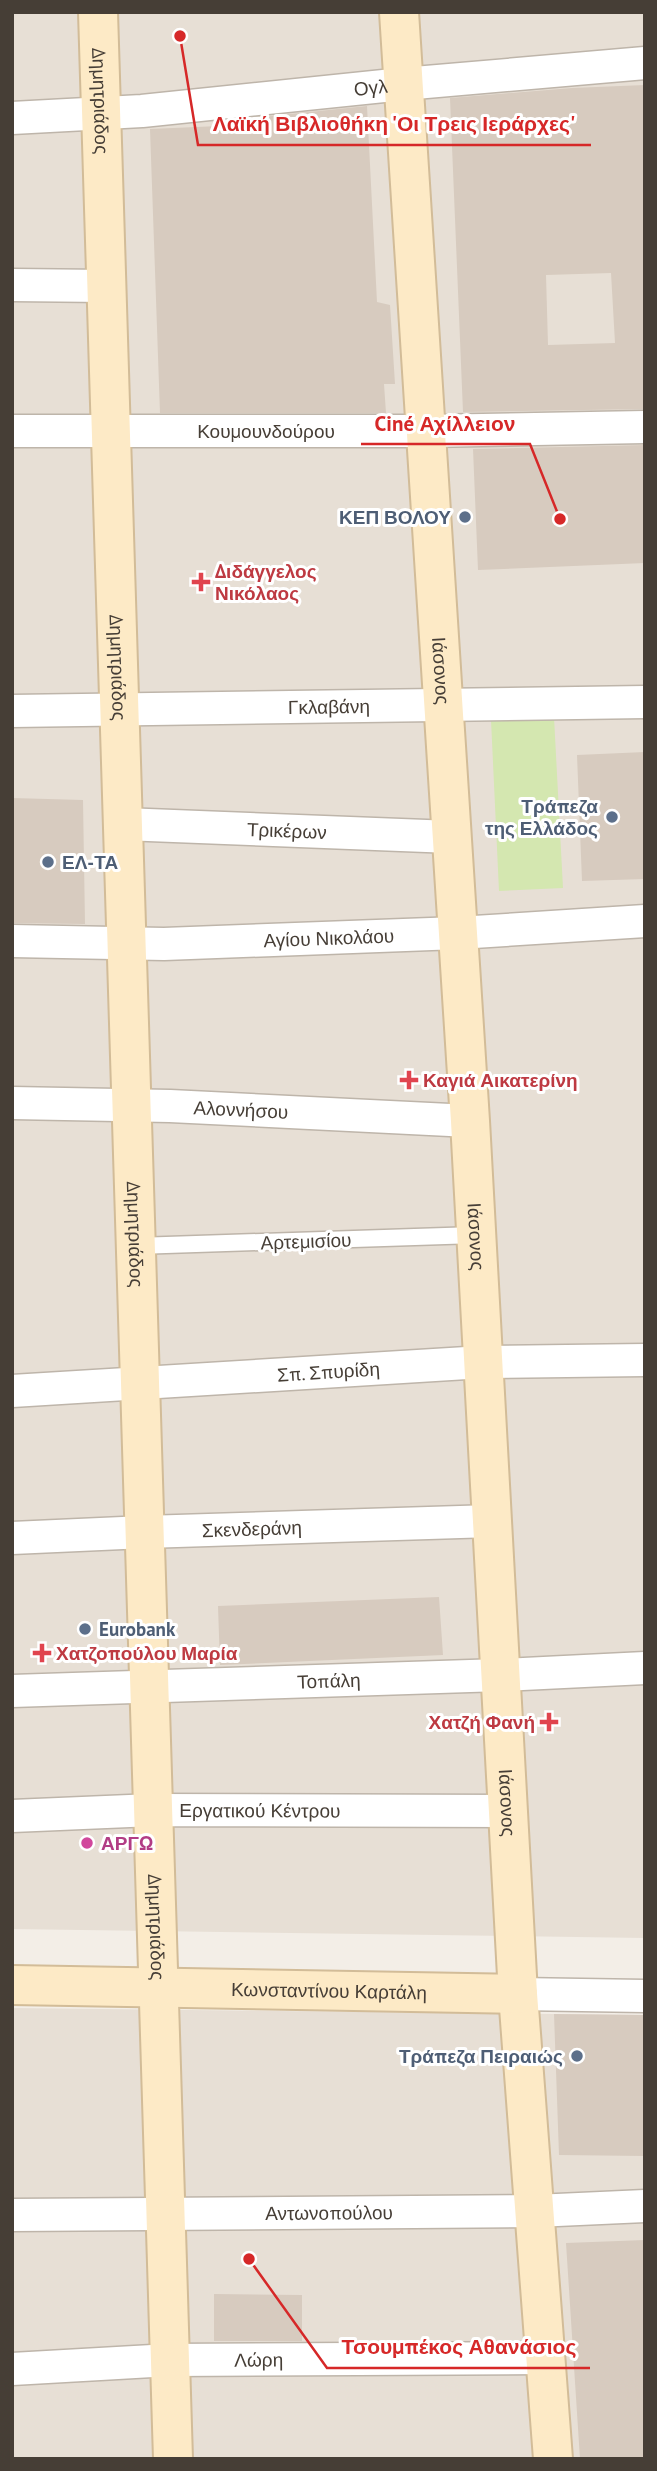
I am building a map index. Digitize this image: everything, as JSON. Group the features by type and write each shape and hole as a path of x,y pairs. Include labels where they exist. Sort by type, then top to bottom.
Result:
{"main road":[{"name":"Δημητριάδος","path":"98,12 173,2459"},
{"name":"Ιάσονος","path":"399,12 470,1121 518,1994 553,2459"},
{"name":"Κωνσταντίνου Καρτάλη","path":"12,1985 518,1994"}],"street":[{"name":"Ογλ","path":"12,118 101,113 645,63"},
{"path":"12,285 106,286"},
{"name":"Κουμουνδούρου","path":"12,431 426,431 645,427"},
{"name":"Γκλαβάνη","path":"12,711 645,702"},
{"name":"Τρικέρων","path":"123,824 452,837"},
{"name":"Αγίου Νικολάου","path":"12,941 127,945 458,933 645,921"},
{"name":"Αλοννήσου","path":"12,1102 470,1121"},
{"name":"Σπ. Σπυρίδη","path":"12,1391 483,1362 645,1360"},
{"name":"Σκενδεράνη","path":"12,1538 492,1521"},
{"name":"Τοπάλη","path":"12,1691 645,1668"},
{"name":"Εργατικού Κέντρου","path":"12,1816 153,1810 509,1811"},
{"name":"Κωνσταντίνου Καρτάλη","path":"518,1994 645,1996"},
{"name":"Αντωνοπούλου","path":"12,2216 536,2211 645,2206"},
{"name":"Λώρη","path":"12,2368 170,2360 546,2358"}],"lane":[{"name":"Αρτεμισίου","path":"136,1246 476,1235"}],"shaded area":[{"path":"12,12 645,12 645,1938 12,1929"},
{"path":"12,2008 645,2015 645,2459 12,2459"}],"green space":[{"path":"554,717 563,888 499,891 491,720"}],"building":[{"path":"645,85 645,409 463,412 450,98","holes":["611,273 615,343 548,345 546,275"]},
{"path":"367,106 377,302 390,305 395,384 384,384 386,413 160,413 150,129 242,125 242,119"},
{"path":"645,445 645,563 478,570 473,449"},
{"name":"Τράπεζα της Ελλάδος","path":"645,752 645,879 582,881 577,755"},
{"name":"ΕΛ-ΤΑ","path":"12,798 83,800 85,924 12,923"},
{"path":"439,1597 443,1655 220,1665 218,1606"},
{"path":"554,2014 645,2015 645,2156 559,2155"},
{"path":"645,2240 645,2459 580,2459 566,2243"},
{"path":"214,2294 302,2295 302,2341 214,2341"}],"place":[{"name":"Λαϊκή Βιβλιοθήκη 'Οι Τρεις Ιεράρχες'","path":"180,36"},
{"name":"ΚΕΠ ΒΟΛΟΥ","path":"465,517"},
{"name":"Ciné Αχίλλειον","path":"560,519"},
{"name":"Διδάγγελος Νικόλαος","path":"201,582"},
{"name":"Τράπεζα της Ελλάδος","path":"612,817"},
{"name":"ΕΛ-ΤΑ","path":"48,862"},
{"name":"Καγιά Αικατερίνη","path":"409,1080"},
{"name":"Eurobank","path":"85,1629"},
{"name":"Χατζοπούλου Μαρία","path":"42,1653"},
{"name":"Χατζή Φανή","path":"549,1722"},
{"name":"ΑΡΓΩ","path":"87,1843"},
{"name":"Τράπεζα Πειραιώς","path":"577,2056"},
{"name":"Τσουμπέκος Αθανάσιος","path":"249,2259"}]}
